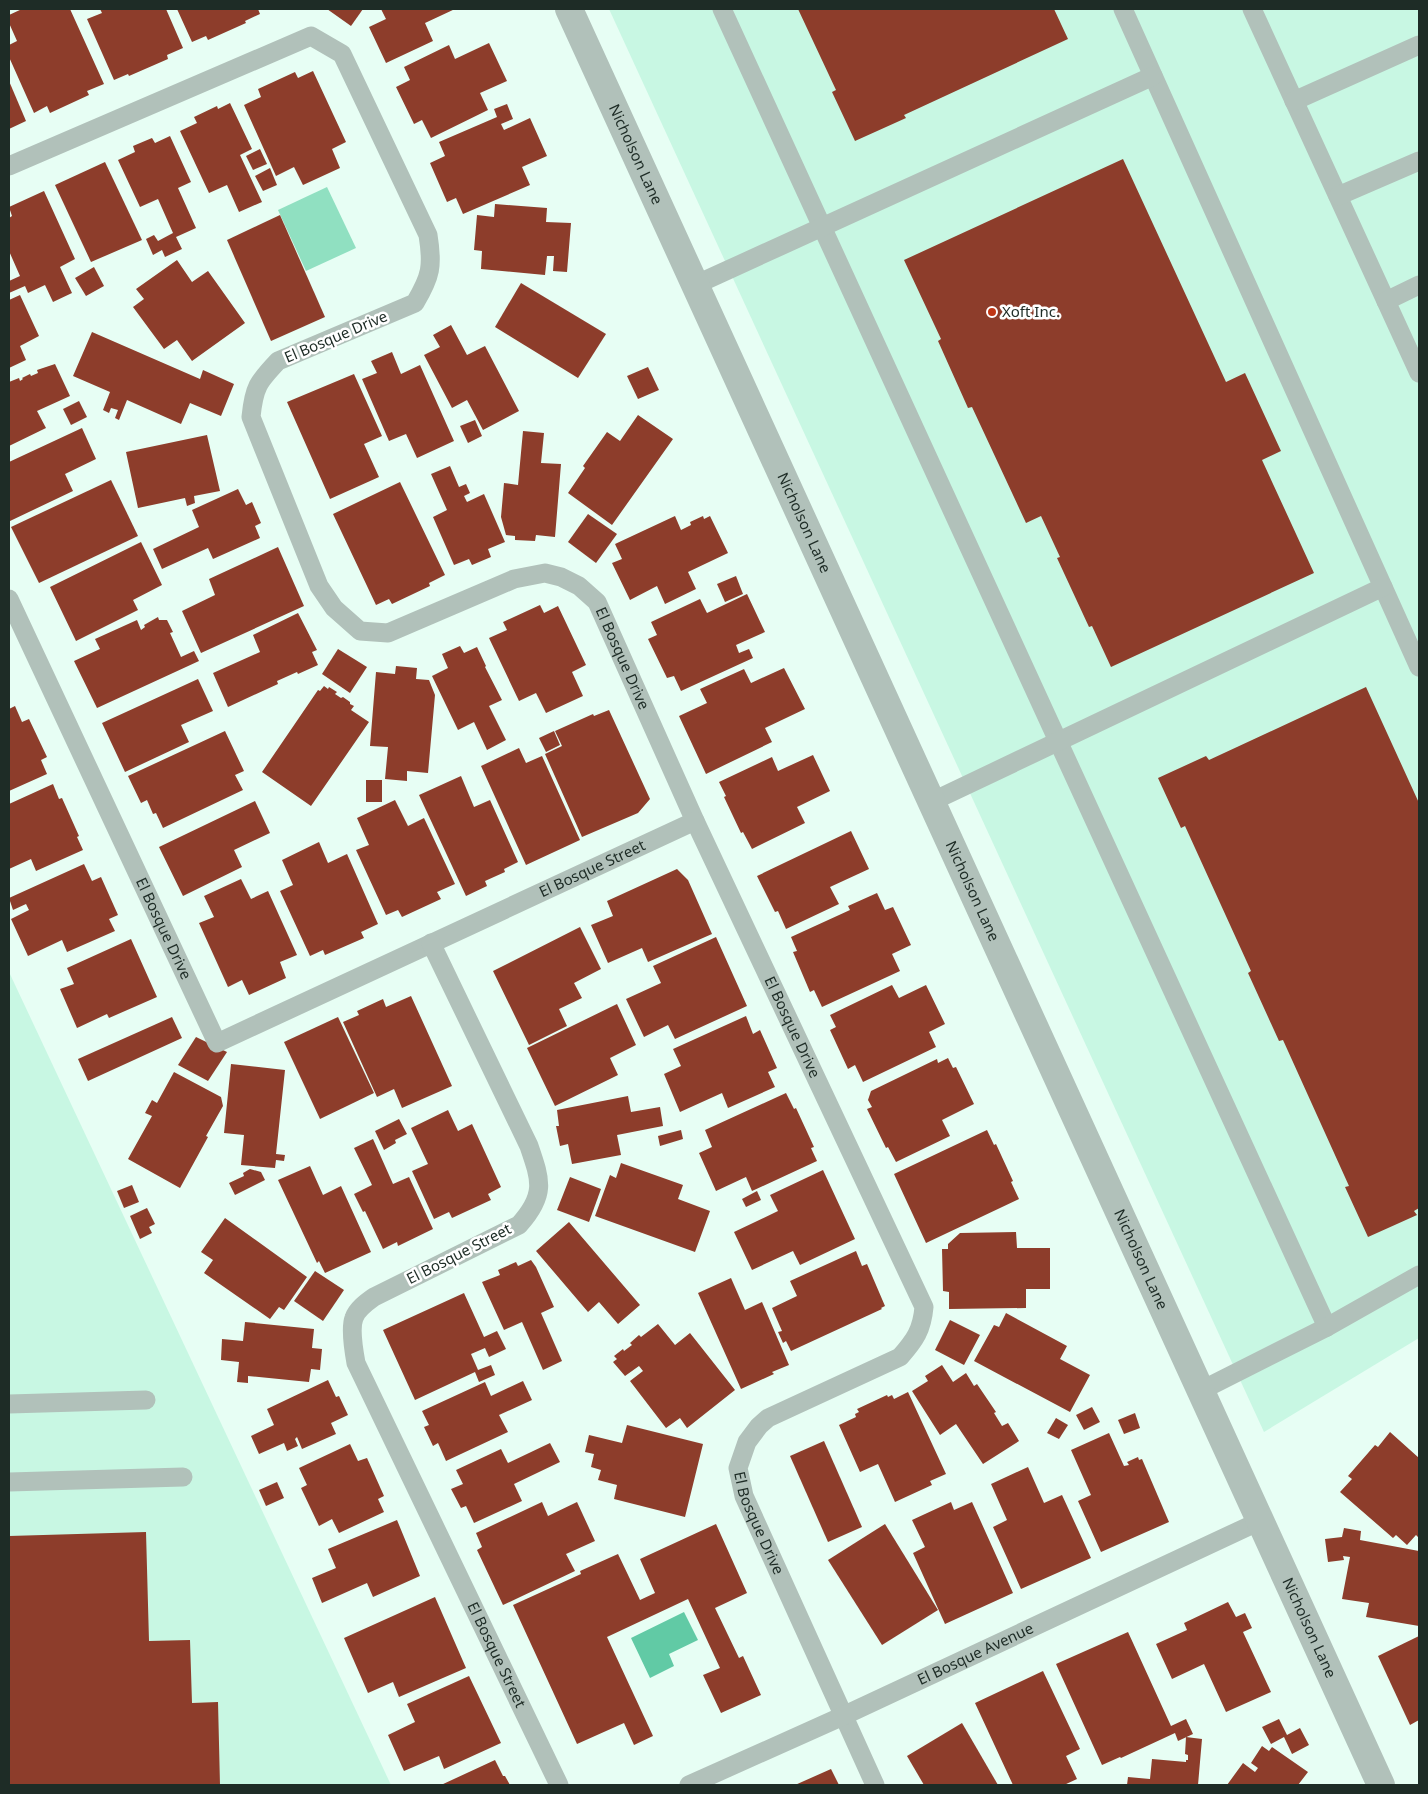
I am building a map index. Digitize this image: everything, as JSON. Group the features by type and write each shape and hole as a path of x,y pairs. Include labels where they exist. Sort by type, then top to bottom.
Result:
{"street":[{"name":"Nicholson Lane","path":"569,9 1200,1391 1381,1782"}],"lane":[{"path":"722,9 1326,1326"},
{"path":"1123,9 1419,667"},
{"path":"1252,9 1419,373"},
{"name":"El Bosque Drive","path":"9,166 311,36 342,54 428,235 432,256 427,282 415,303 278,361 261,379 253,398 251,417 319,586 334,608 360,631 388,633 514,579 545,573 561,577 579,586 597,602 695,821 924,1307 923,1321 915,1341 900,1357 768,1418 759,1426 747,1442 738,1468 744,1496 875,1785"},
{"path":"1294,101 1419,45"},
{"path":"695,285 1153,76"},
{"path":"1338,196 1419,162"},
{"path":"1386,301 1419,285"},
{"path":"931,802 1383,587"},
{"name":"El Bosque Drive","path":"9,599 218,1043 431,943"},
{"name":"El Bosque Street","path":"559,1785 356,1363 353,1340 354,1318 364,1305 374,1297 519,1225 530,1212 538,1195 539,1177 529,1146 431,943 695,821"},
{"path":"1200,1391 1326,1326 1419,1275"},
{"path":"9,1404 146,1400"},
{"path":"9,1482 184,1477"},
{"name":"El Bosque Avenue","path":"689,1785 843,1716 1260,1521"}],"shaded area":[{"path":"609,9 1419,9 1419,1338 1264,1432"},
{"path":"327,187 356,248 306,271 278,210"},
{"path":"9,972 391,1785 9,1785"},
{"path":"684,1612 698,1640 669,1654 674,1666 650,1678 631,1638"}],"building":[{"path":"22,9 70,9 104,84 87,91 89,95 50,113 47,106 34,113 9,57 9,45 17,41 9,23 9,15"},
{"path":"100,9 166,9 183,48 167,55 168,59 129,76 128,74 114,80 87,19 102,13"},
{"path":"177,9 258,9 260,14 245,21 246,23 208,40 206,36 192,42"},
{"path":"327,9 363,9 351,26"},
{"path":"381,9 455,9 425,23 433,41 386,63 369,27 386,19"},
{"path":"798,9 1054,9 1068,39 904,115 906,118 855,141 832,92 836,90"},
{"path":"489,43 507,81 480,93 488,110 431,138 422,120 414,124 396,87 410,80 404,67 449,45 455,59"},
{"path":"313,71 346,142 332,149 340,168 303,185 294,167 276,176 244,105 261,97 258,89 295,72 298,78"},
{"path":"9,81 26,121 9,129"},
{"path":"230,103 252,149 240,155 262,202 239,212 227,185 209,193 180,131 197,123 194,117 217,106 218,109"},
{"path":"507,104 513,119 501,124 504,130 530,118 547,156 522,167 530,185 463,214 456,198 447,202 430,163 445,156 439,142 497,117 494,109"},
{"path":"170,136 191,182 178,188 196,228 176,237 182,249 165,257 162,250 153,255 146,239 154,235 158,241 173,233 158,199 140,207 118,160 135,152 133,146 152,138 155,143"},
{"path":"260,149 267,164 253,170 246,156"},
{"path":"1123,159 1226,382 1245,373 1281,451 1262,460 1314,573 1111,667 1092,626 1089,627 1057,558 1060,557 1041,516 1026,523 972,407 968,408 938,341 941,339 904,260"},
{"path":"105,162 142,240 91,262 55,185"},
{"path":"270,168 277,185 263,191 255,176"},
{"path":"44,191 75,259 60,267 72,293 53,302 45,285 28,293 25,286 9,293 9,281 20,276 9,251 9,218 12,216 9,207"},
{"path":"495,204 547,208 546,222 571,223 567,272 553,271 554,256 547,256 545,275 481,269 482,251 474,250 477,215 494,217"},
{"path":"280,215 325,317 271,341 227,240"},
{"path":"177,260 192,282 208,271 245,323 192,361 177,340 164,349 133,307 144,299 136,289"},
{"path":"94,267 104,286 86,296 75,278"},
{"path":"521,283 606,334 578,378 495,327"},
{"path":"20,295 39,336 20,346 26,360 9,368 9,300"},
{"path":"451,325 467,355 485,346 519,411 483,430 467,400 452,408 424,355 440,347 433,335"},
{"path":"92,332 200,379 203,370 234,384 221,416 190,403 181,424 127,400 119,420 115,418 118,410 111,408 109,413 103,410 110,392 73,376"},
{"path":"392,352 401,374 420,365 454,441 417,458 406,434 389,441 362,379 377,373 371,361"},
{"path":"55,364 70,396 37,411 46,428 9,446 9,382 19,378 20,381 30,374 31,376 38,373 37,370"},
{"path":"648,367 659,390 638,399 627,376"},
{"path":"354,374 382,436 364,444 379,477 330,499 287,402"},
{"path":"79,401 87,417 71,425 63,409"},
{"path":"638,415 673,439 612,525 568,493 585,468 583,466 607,432 620,441"},
{"path":"475,420 482,436 468,443 460,426"},
{"path":"82,428 96,459 65,474 73,491 10,521 9,462"},
{"path":"523,431 544,433 541,463 561,464 555,537 536,535 535,541 515,540 515,536 506,535 501,517 504,483 518,485"},
{"path":"207,435 220,491 194,496 195,503 187,506 185,498 138,508 126,452"},
{"path":"450,466 459,487 466,484 470,493 464,496 467,502 484,494 505,542 488,549 491,557 472,565 469,559 454,565 433,517 447,510 431,474"},
{"path":"111,480 138,536 39,583 11,527"},
{"path":"400,482 445,575 429,583 430,586 392,604 389,599 376,605 333,514"},
{"path":"238,489 246,505 252,502 261,523 255,526 260,538 213,559 208,548 162,569 153,549 199,527 192,510"},
{"path":"588,514 617,534 596,563 568,542"},
{"path":"675,516 681,530 691,525 690,522 703,516 704,519 710,516 728,553 688,572 696,589 665,604 657,586 630,600 612,563 622,559 615,544"},
{"path":"141,542 162,585 133,600 138,610 76,641 50,587"},
{"path":"278,547 304,606 201,653 182,611 215,595 209,579"},
{"path":"736,576 743,594 725,602 717,584"},
{"path":"747,594 765,632 736,645 739,653 749,649 753,658 681,691 674,676 667,678 648,639 657,635 651,622 700,599 707,613"},
{"path":"540,605 544,613 558,606 586,665 572,672 583,696 546,713 536,693 519,701 489,638 507,630 503,622"},
{"path":"298,613 317,650 312,652 318,665 277,681 278,684 228,707 213,673 260,652 253,635"},
{"path":"158,617 159,620 167,620 173,632 170,633 181,657 194,651 199,661 97,708 74,661 100,649 95,639 137,620 141,630 145,627 144,625"},
{"path":"460,646 464,653 477,647 502,700 489,706 506,740 487,750 474,722 458,730 432,676 448,668 442,654"},
{"path":"338,649 367,667 350,693 322,674"},
{"path":"396,666 417,668 416,679 429,680 435,695 428,773 407,771 407,781 385,779 388,747 370,746 376,672 395,674"},
{"path":"784,668 805,709 765,728 772,742 706,774 679,716 707,703 700,689 744,669 751,683"},
{"path":"198,679 213,711 181,725 189,742 125,772 102,723"},
{"path":"324,686 328,689 329,687 337,692 335,694 350,702 354,706 351,710 369,722 311,806 262,772 318,690 320,691"},
{"path":"1366,687 1419,803 1419,1208 1414,1211 1417,1215 1368,1237 1345,1187 1349,1186 1283,1040 1279,1041 1248,973 1251,971 1185,826 1181,828 1158,778 1206,756 1209,760"},
{"path":"15,706 22,722 29,719 47,757 41,760 47,774 9,791 9,709"},
{"path":"609,710 650,799 638,813 582,837 545,754 562,746 555,731 593,714 594,716"},
{"path":"225,731 244,771 235,775 243,790 163,828 156,813 153,814 147,800 141,803 128,776"},
{"path":"554,731 560,745 546,752 539,738"},
{"path":"519,748 526,763 542,756 580,840 526,865 481,766"},
{"path":"813,755 830,791 797,807 805,823 752,849 743,832 741,833 719,782 772,757 778,771"},
{"path":"461,776 474,807 490,800 518,862 504,869 505,872 485,881 487,886 466,896 419,795"},
{"path":"366,780 382,780 382,802 366,802"},
{"path":"53,784 59,799 62,798 79,836 77,837 83,850 36,871 31,859 9,869 9,804"},
{"path":"395,800 408,826 424,818 455,884 437,892 441,899 402,917 398,910 386,915 356,850 369,845 357,818"},
{"path":"255,801 270,833 234,850 242,867 183,896 159,847"},
{"path":"851,831 869,869 830,887 839,904 786,929 778,911 775,912 757,876"},
{"path":"319,842 328,863 347,854 378,924 361,932 364,938 325,955 323,950 310,956 280,891 293,885 282,860"},
{"path":"84,864 92,881 101,877 118,915 109,919 115,931 67,952 62,940 28,956 11,919 29,910 26,904 13,910 9,898"},
{"path":"677,869 688,880 712,934 648,962 642,948 608,963 591,925 613,916 607,901"},
{"path":"241,879 251,899 268,891 297,955 280,962 286,978 249,995 242,980 228,987 199,923 214,917 204,896"},
{"path":"877,893 885,910 893,907 911,945 892,954 900,971 822,1007 814,990 810,992 793,952 797,951 791,937 850,910 848,906"},
{"path":"580,927 601,969 574,983 582,998 559,1009 567,1026 529,1045 493,971"},
{"path":"716,937 747,1006 675,1039 668,1025 644,1037 626,999 661,983 653,966"},
{"path":"131,939 157,997 109,1018 107,1014 77,1028 60,989 74,984 67,968"},
{"path":"892,985 899,998 926,985 945,1024 929,1032 936,1047 863,1082 855,1065 848,1069 830,1030 836,1027 830,1015"},
{"path":"411,996 452,1086 402,1108 394,1089 377,1097 343,1022 359,1015 357,1011 383,999 386,1007"},
{"path":"617,1004 636,1045 610,1058 618,1075 555,1106 527,1048"},
{"path":"746,1016 753,1034 760,1030 777,1068 768,1072 775,1087 728,1108 722,1093 680,1112 664,1074 681,1066 673,1049"},
{"path":"172,1017 182,1038 88,1081 78,1059"},
{"path":"338,1017 374,1093 320,1119 284,1042"},
{"path":"196,1037 227,1052 208,1081 178,1065"},
{"path":"948,1058 953,1068 956,1067 974,1104 942,1120 950,1136 896,1162 888,1147 886,1148 867,1109 872,1107 868,1100 871,1091 937,1059 938,1063"},
{"path":"231,1064 285,1070 276,1154 285,1155 284,1161 276,1160 275,1168 241,1165 244,1135 224,1133"},
{"path":"174,1072 221,1097 223,1106 180,1188 128,1159 152,1116 145,1113 152,1100 157,1103"},
{"path":"786,1093 794,1109 796,1108 814,1147 811,1148 817,1161 752,1191 746,1177 716,1191 699,1153 712,1147 705,1130"},
{"path":"628,1096 631,1112 660,1107 663,1126 617,1135 621,1155 572,1164 568,1144 560,1146 556,1126 559,1126 557,1110"},
{"path":"448,1110 458,1131 472,1124 501,1187 488,1194 491,1200 452,1218 449,1212 434,1219 412,1171 428,1164 411,1128"},
{"path":"399,1119 407,1134 395,1140 396,1143 384,1150 375,1131"},
{"path":"681,1130 683,1139 660,1146 658,1136"},
{"path":"987,1130 994,1145 996,1144 1019,1199 926,1243 894,1174"},
{"path":"373,1139 393,1184 409,1177 433,1229 398,1246 397,1242 383,1249 365,1211 363,1212 354,1194 372,1185 354,1148"},
{"path":"621,1163 683,1185 678,1199 710,1211 695,1252 595,1216 610,1175 616,1178"},
{"path":"310,1166 323,1195 341,1186 371,1252 325,1273 319,1261 317,1263 278,1180"},
{"path":"250,1169 261,1172 265,1180 235,1195 229,1183 244,1176 243,1173"},
{"path":"823,1170 855,1239 800,1265 793,1251 752,1270 734,1232 778,1211 770,1195"},
{"path":"570,1177 601,1189 589,1222 557,1210"},
{"path":"132,1185 139,1202 124,1208 117,1191"},
{"path":"757,1191 761,1200 746,1207 742,1199"},
{"path":"147,1208 155,1224 149,1227 152,1233 140,1239 130,1216"},
{"path":"225,1218 307,1277 284,1310 279,1307 270,1319 204,1273 213,1260 201,1252"},
{"path":"569,1222 640,1305 618,1324 599,1302 588,1312 536,1251"},
{"path":"1016,1232 1017,1248 1050,1248 1050,1289 1026,1289 1026,1308 949,1309 949,1292 943,1291 942,1249 948,1249 948,1244 960,1233"},
{"path":"856,1251 862,1266 867,1264 885,1306 791,1351 786,1341 783,1343 778,1332 782,1331 772,1308 797,1296 790,1281"},
{"path":"531,1260 554,1307 541,1313 562,1361 543,1370 522,1322 504,1330 482,1282 500,1275 498,1270 516,1262 518,1266"},
{"path":"315,1271 344,1290 323,1321 294,1301"},
{"path":"731,1278 745,1310 762,1302 789,1365 741,1389 698,1293"},
{"path":"464,1293 484,1337 497,1331 506,1349 489,1357 485,1348 471,1354 478,1370 491,1365 495,1375 479,1382 475,1372 415,1400 383,1330"},
{"path":"1006,1313 1067,1346 1060,1359 1090,1375 1070,1412 974,1361 994,1325 999,1327"},
{"path":"950,1320 980,1335 964,1365 935,1350"},
{"path":"245,1322 314,1329 312,1348 322,1349 320,1370 311,1369 309,1382 248,1376 248,1383 237,1382 239,1362 221,1360 222,1339 243,1341"},
{"path":"658,1324 675,1345 690,1333 735,1390 687,1428 680,1418 666,1428 630,1381 643,1371 639,1366 625,1376 613,1362 617,1359 614,1356 632,1345 630,1343 639,1335 641,1337"},
{"path":"942,1365 953,1382 966,1373 974,1386 977,1384 996,1412 994,1413 1002,1426 1008,1423 1019,1441 983,1464 956,1424 940,1435 912,1391 928,1381 925,1376"},
{"path":"328,1380 336,1397 339,1396 348,1415 331,1423 336,1434 302,1449 297,1437 295,1439 298,1446 287,1451 284,1443 259,1454 251,1436 274,1425 267,1409"},
{"path":"523,1381 532,1400 499,1415 508,1432 446,1461 438,1443 433,1446 424,1427 429,1425 422,1411 485,1382 491,1396"},
{"path":"908,1392 946,1474 930,1481 932,1485 895,1502 878,1464 860,1472 839,1425 856,1417 855,1414 859,1412 857,1409 887,1395 888,1397 892,1395 894,1399"},
{"path":"1092,1407 1100,1422 1084,1430 1076,1415"},
{"path":"1135,1413 1140,1428 1124,1434 1118,1420"},
{"path":"1056,1418 1068,1425 1059,1439 1047,1433"},
{"path":"627,1425 703,1444 685,1517 614,1499 617,1485 598,1480 601,1470 591,1467 594,1454 585,1452 589,1435 622,1443"},
{"path":"1390,1432 1419,1458 1419,1538 1416,1535 1407,1545 1396,1535 1393,1538 1340,1492 1352,1479 1348,1476 1375,1445 1378,1447"},
{"path":"1109,1433 1124,1466 1129,1465 1127,1462 1138,1457 1139,1460 1142,1459 1169,1522 1101,1552 1078,1501 1091,1495 1071,1450"},
{"path":"824,1441 862,1527 828,1542 790,1456"},
{"path":"550,1443 560,1462 514,1484 522,1501 474,1523 466,1506 461,1508 451,1489 463,1484 456,1470 501,1449 508,1463"},
{"path":"350,1444 358,1461 367,1458 384,1496 378,1499 384,1512 339,1533 332,1519 319,1526 301,1488 307,1485 299,1468"},
{"path":"1028,1467 1044,1503 1062,1495 1091,1558 1021,1589 993,1527 1007,1520 991,1484"},
{"path":"277,1482 284,1498 266,1506 259,1490"},
{"path":"542,1502 548,1516 577,1502 595,1541 566,1554 575,1571 503,1605 477,1550 482,1547 476,1533"},
{"path":"951,1502 954,1510 972,1502 1013,1593 945,1624 913,1553 925,1547 912,1520"},
{"path":"397,1520 420,1576 373,1597 367,1583 322,1603 312,1578 336,1568 328,1549"},
{"path":"716,1524 747,1593 715,1608 739,1658 743,1656 761,1695 721,1713 703,1675 720,1668 688,1599 607,1637 653,1736 634,1745 624,1723 577,1744 513,1605 581,1574 580,1571 618,1554 640,1600 655,1593 640,1559"},
{"path":"885,1524 938,1610 882,1645 828,1560"},
{"path":"1344,1528 1361,1531 1360,1540 1419,1551 1419,1626 1366,1617 1369,1603 1342,1599 1350,1557 1343,1556 1344,1560 1328,1562 1325,1539 1342,1537"},
{"path":"146,1532 149,1641 190,1640 192,1703 218,1702 220,1785 9,1785 9,1536"},
{"path":"435,1597 466,1668 399,1697 393,1682 368,1693 344,1638"},
{"path":"1228,1602 1236,1617 1245,1613 1252,1628 1243,1632 1271,1692 1226,1712 1204,1664 1172,1679 1156,1644 1187,1630 1184,1623"},
{"path":"1128,1632 1171,1726 1186,1719 1193,1734 1178,1741 1175,1733 1102,1765 1056,1664"},
{"path":"1419,1636 1419,1720 1410,1725 1378,1656"},
{"path":"1043,1671 1080,1749 1066,1756 1077,1779 1064,1785 1013,1785 975,1703"},
{"path":"469,1676 501,1743 444,1769 439,1756 404,1771 388,1735 415,1722 407,1704"},
{"path":"1279,1719 1287,1735 1300,1728 1309,1745 1292,1754 1284,1737 1271,1744 1262,1727"},
{"path":"962,1723 998,1785 924,1785 907,1756"},
{"path":"1186,1737 1202,1739 1198,1785 1127,1785 1128,1777 1150,1779 1152,1759 1186,1762 1188,1755 1185,1754"},
{"path":"1262,1746 1269,1751 1272,1747 1308,1772 1298,1785 1227,1785 1243,1763 1255,1772 1258,1768 1251,1763"},
{"path":"495,1760 510,1785 441,1785"},
{"path":"831,1769 839,1785 795,1785"}],"place":[{"name":"Xoft Inc.","path":"992,312"}]}
